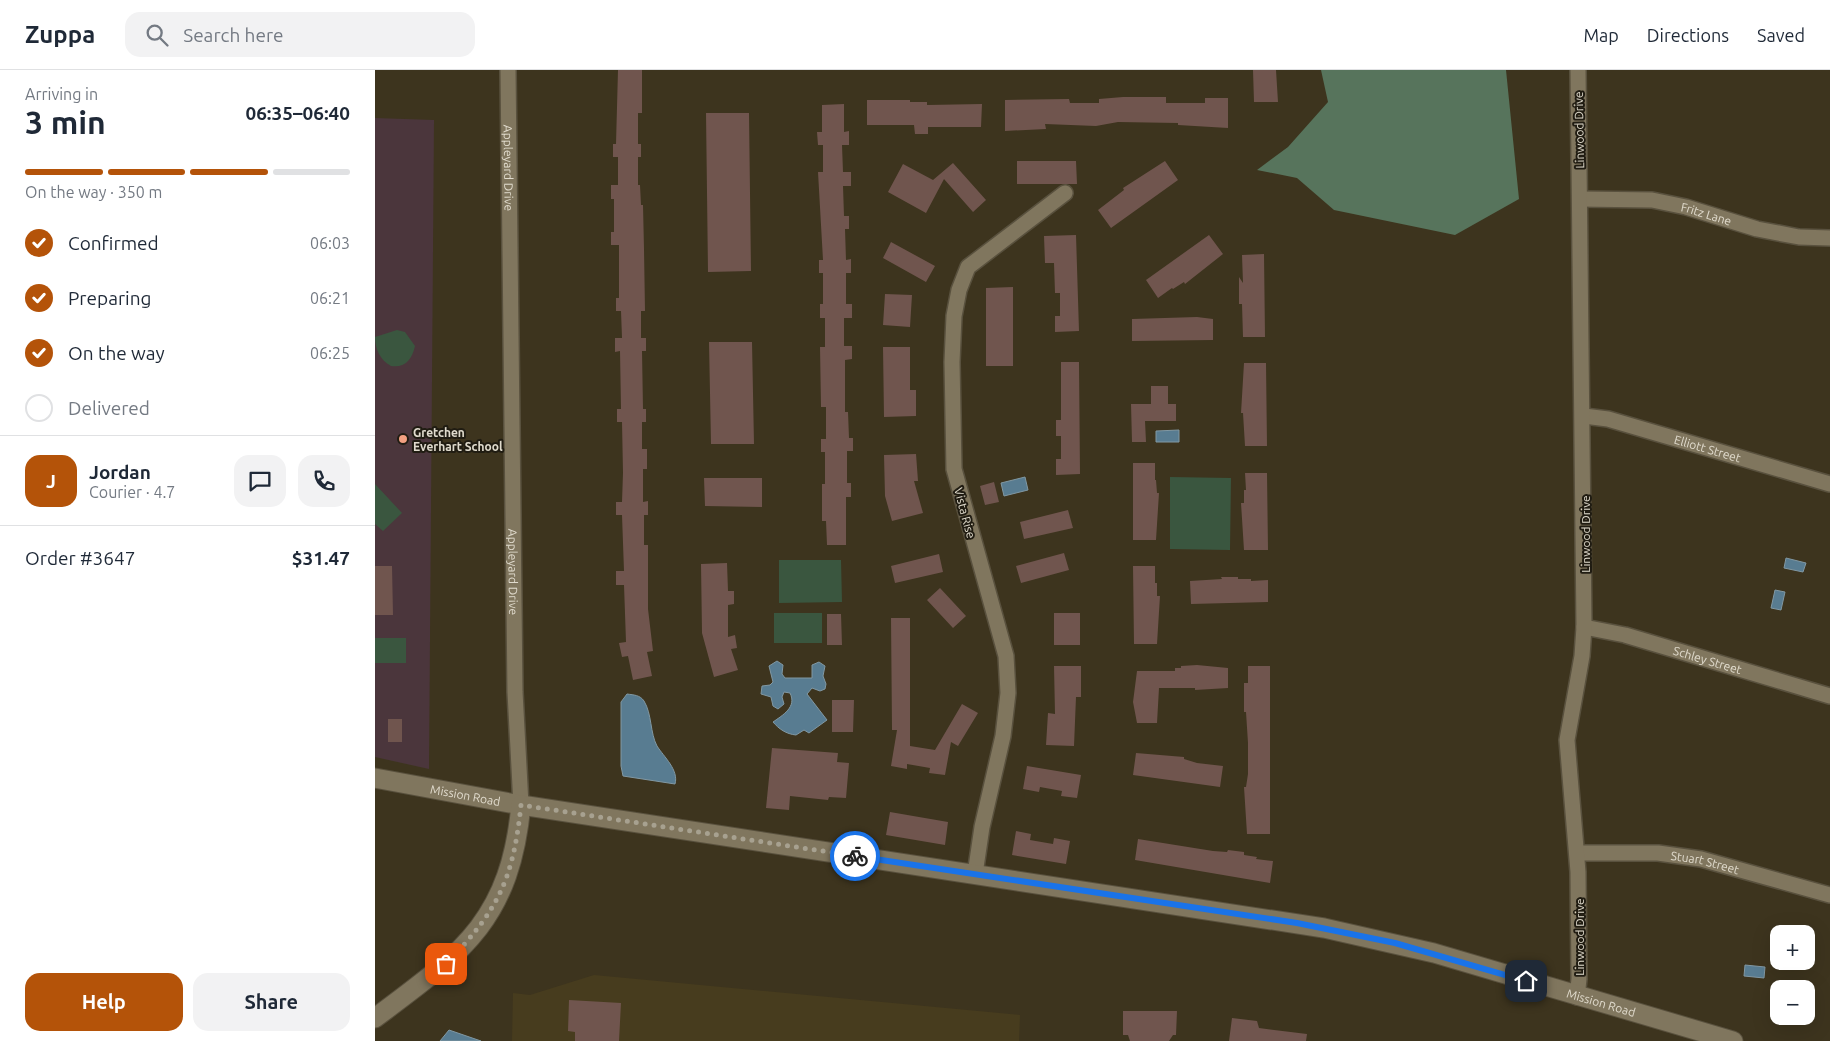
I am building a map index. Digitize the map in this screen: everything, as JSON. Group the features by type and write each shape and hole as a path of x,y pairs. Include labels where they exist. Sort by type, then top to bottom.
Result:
{"street":[{"name":"Appleyard Drive","path":"375,1018 446,964 476,932 493,908 508,875 515,850 521,805 515,692 509,70"},
{"name":"Linwood Drive","path":"1577,997 1579,969 1577,853 1567,740 1582,656 1585,627 1584,416 1578,70"},
{"name":"Vista Rise","path":"975,874 981,827 1003,736 1008,693 1006,656 954,469 952,362 954,316 959,290 968,267 1065,193"},
{"name":"Fritz Lane","path":"1580,199 1653,200 1686,207 1757,229 1799,237 1830,238"},
{"name":"Elliott Street","path":"1584,416 1608,419 1830,484"},
{"name":"Schley Street","path":"1585,627 1625,635 1830,696"},
{"name":"Mission Road","path":"375,778 521,805 1323,928 1435,954 1733,1041"},
{"name":"Stuart Street","path":"1577,853 1658,853 1701,859 1830,894"}],"shaded area":[{"name":"Gretchen Everhart School","path":"375,118 434,120 429,769 375,757"},
{"path":"594,975 1020,1015 1019,1041 512,1041 513,993 530,995"}],"green space":[{"path":"1321,70 1506,70 1519,199 1455,235 1334,210 1297,178 1257,170 1288,147 1328,102"},
{"path":"397,330 405,332 415,346 408,362 401,366 391,366 379,354 375,337"},
{"path":"1170,477 1231,478 1230,550 1170,549"},
{"path":"375,484 402,513 383,531 375,524"},
{"path":"779,560 841,560 842,602 779,603"},
{"path":"774,613 822,613 822,643 774,643"},
{"path":"375,638 406,638 406,663 375,663"}],"water":[{"path":"1179,430 1179,442 1156,442 1156,431"},
{"path":"1025,477 1028,490 1004,496 1001,483"},
{"path":"1786,558 1806,563 1803,572 1784,568"},
{"path":"1775,590 1785,592 1781,610 1771,608"},
{"path":"777,661 783,665 782,674 785,678 812,678 812,665 819,662 825,666 823,676 826,684 825,689 820,691 812,688 807,694 827,720 809,733 804,730 796,735 789,734 773,722 788,710 792,702 790,693 784,692 782,697 784,704 778,709 773,706 771,697 761,694 762,686 770,685 773,682 769,666"},
{"path":"627,694 639,696 647,706 655,741 673,769 676,779 675,784 623,776 621,766 621,702"},
{"path":"1745,965 1765,967 1764,978 1744,976"},
{"path":"449,1030 481,1041 440,1041"}],"building":[{"path":"618,70 642,70 642,113 638,113 638,144 641,144 641,157 638,157 638,185 640,185 641,205 643,205 644,249 645,311 641,311 641,338 646,338 646,351 642,351 643,409 646,409 646,422 642,422 642,449 647,449 647,469 643,469 643,502 648,501 648,515 644,515 644,545 648,545 648,609 653,651 647,652 652,676 633,680 628,656 622,657 619,643 626,642 624,585 616,585 616,571 624,571 622,515 616,515 616,502 622,502 623,473 622,422 617,422 617,409 621,409 620,351 615,352 615,338 622,338 621,311 616,311 616,298 619,298 619,245 611,245 611,232 614,232 614,199 611,199 611,185 618,185 618,157 613,157 613,144 616,144"},
{"path":"1253,70 1276,70 1278,102 1254,102"},
{"path":"1166,97 1166,103 1205,103 1205,98 1228,98 1228,128 1178,125 1178,123 1118,122 1096,126 1045,124 1046,129 1005,131 1005,100 1069,99 1070,103 1099,103 1099,99"},
{"path":"867,100 910,100 910,102 927,102 927,105 982,104 981,127 928,127 928,134 915,134 914,125 867,125"},
{"path":"844,104 844,132 849,131 849,145 842,145 843,172 851,172 851,186 843,186 844,216 849,216 849,229 845,229 846,260 851,259 851,273 846,273 846,304 852,304 852,318 844,318 844,346 852,346 852,359 845,360 845,412 848,412 849,438 853,438 853,451 847,451 847,483 851,483 851,497 846,497 846,545 827,545 826,521 822,521 822,484 825,484 825,452 821,452 821,439 826,439 826,407 821,407 820,347 825,347 825,318 820,318 820,304 823,304 823,273 819,273 819,260 823,260 818,172 823,172 823,145 818,145 817,132 822,132 822,105"},
{"path":"706,113 749,113 751,271 708,272"},
{"path":"1017,161 1076,161 1077,184 1017,184"},
{"path":"1165,161 1178,180 1111,228 1098,210 1124,190 1123,188"},
{"path":"953,163 986,200 973,212 944,179 926,213 888,192 903,164 933,180"},
{"path":"1076,235 1079,331 1055,332 1055,316 1060,316 1060,293 1055,293 1054,263 1045,263 1044,236"},
{"path":"1209,235 1223,254 1185,284 1184,282 1172,288 1158,298 1146,280"},
{"path":"891,242 935,266 926,282 883,258"},
{"path":"1264,254 1265,337 1243,337 1242,304 1239,304 1239,277 1243,283 1242,255"},
{"path":"1013,287 1013,366 986,366 986,288"},
{"path":"885,294 912,295 910,327 883,325"},
{"path":"1197,317 1213,319 1213,340 1132,341 1132,319"},
{"path":"709,342 752,342 754,444 711,444"},
{"path":"883,347 910,347 910,390 916,390 916,416 884,417"},
{"path":"1061,362 1079,362 1080,474 1056,475 1056,459 1061,459 1061,436 1056,436 1056,420 1061,420"},
{"path":"1244,363 1266,363 1267,446 1245,446 1243,413 1241,413"},
{"path":"1151,386 1168,386 1168,404 1176,404 1176,421 1145,421 1146,442 1132,442 1131,404 1151,404"},
{"path":"916,454 918,481 914,481 923,513 892,521 885,496 884,455"},
{"path":"1133,463 1155,463 1155,480 1157,493 1159,493 1156,540 1133,540"},
{"path":"1245,473 1267,473 1268,550 1244,550 1241,503 1244,503 1244,490 1246,490"},
{"path":"704,478 762,478 762,507 705,506"},
{"path":"994,482 999,502 985,505 980,486"},
{"path":"1068,510 1073,528 1024,539 1020,522"},
{"path":"1064,553 1069,570 1021,583 1016,566"},
{"path":"939,554 943,572 895,583 891,566"},
{"path":"727,563 728,591 734,591 734,604 728,605 728,637 735,635 737,648 731,649 738,670 714,677 702,633 701,564"},
{"path":"375,566 392,566 393,615 375,615"},
{"path":"1133,566 1155,566 1157,596 1160,596 1157,644 1134,644"},
{"path":"1221,577 1238,577 1238,579 1251,579 1251,581 1268,580 1268,602 1191,604 1190,581 1222,579"},
{"path":"940,588 966,616 953,628 927,600"},
{"path":"1054,613 1080,613 1080,645 1054,645"},
{"path":"827,614 841,614 842,645 827,645"},
{"path":"891,618 910,618 910,746 935,750 962,704 978,713 958,746 951,742 945,775 929,773 930,768 907,764 907,769 891,766 897,730 892,730"},
{"path":"1197,665 1228,668 1228,688 1195,690 1195,688 1159,688 1157,723 1137,723 1133,702 1137,671 1175,671 1175,668 1181,668 1181,666"},
{"path":"1054,666 1081,666 1081,697 1076,697 1074,746 1046,745 1048,713 1055,714"},
{"path":"1248,666 1270,666 1270,834 1247,834 1244,787 1246,787 1248,774 1248,743 1246,712 1244,712 1244,683 1248,683"},
{"path":"832,700 854,700 853,732 832,732"},
{"path":"388,719 402,719 402,742 388,742"},
{"path":"772,748 838,753 837,762 849,763 846,798 829,797 828,800 790,796 789,810 766,808"},
{"path":"1136,753 1184,757 1184,759 1197,763 1223,766 1220,787 1133,775"},
{"path":"1027,766 1081,775 1077,798 1061,796 1062,791 1040,787 1039,792 1023,789"},
{"path":"890,812 948,822 945,845 886,835"},
{"path":"1016,831 1031,834 1030,840 1053,844 1054,838 1070,841 1066,864 1012,855"},
{"path":"1138,839 1213,851 1244,852 1244,855 1257,857 1256,859 1273,861 1270,883 1135,860"},
{"path":"569,1000 621,1003 619,1041 575,1041 575,1032 568,1031"},
{"path":"1123,1011 1177,1011 1176,1035 1173,1035 1169,1041 1130,1041 1128,1035 1123,1035"},
{"path":"1232,1018 1257,1021 1259,1028 1307,1034 1306,1041 1229,1041"}],"way so far":[{"path":"446,964 476,932 493,908 508,875 517,842 521,805 855,856"}],"place":[{"name":"Gretchen Everhart School","path":"403,439"}],"route":[{"path":"855,856 1297,923 1395,943 1526,981"}]}
